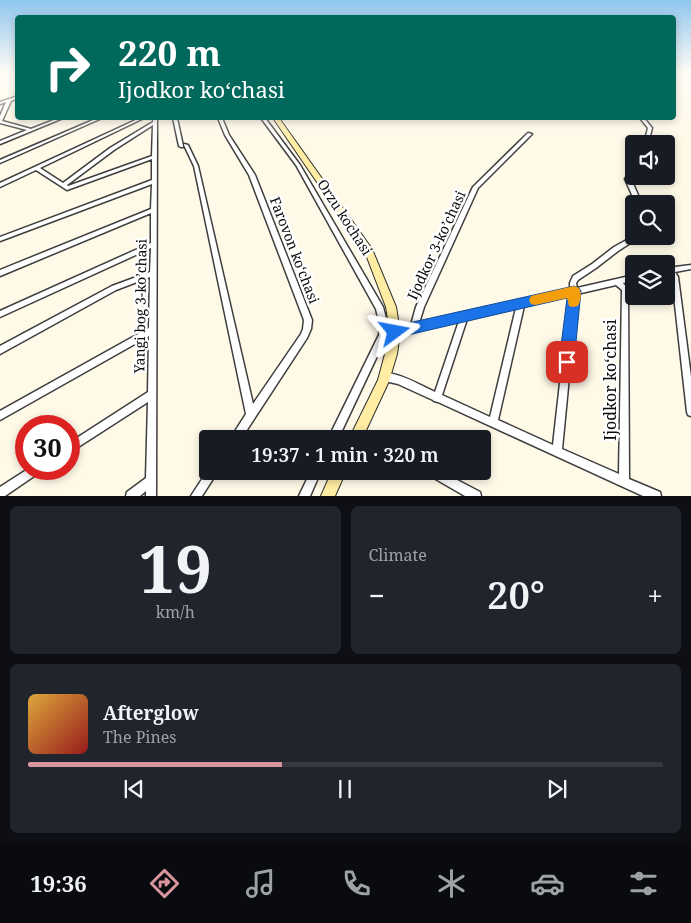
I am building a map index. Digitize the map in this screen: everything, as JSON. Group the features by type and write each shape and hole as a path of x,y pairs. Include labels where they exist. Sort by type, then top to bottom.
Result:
{"main road":[{"name":"Orzu kochasi","path":"277,120 369,251 391,307 395,332 384,377 359,430"},
{"path":"328,496 335,480"}],"street":[{"path":"0,103 15,98"},
{"path":"9,100 0,119 30,130"},
{"path":"0,143 55,120"},
{"path":"0,162 95,120"},
{"path":"0,185 138,120"},
{"path":"64,185 155,120"},
{"name":"Yangi bog 3-koʼchasi","path":"151,496 155,120"},
{"path":"176,120 184,145 196,166 251,416"},
{"name":"Farovon koʻchasi","path":"221,120 227,135 252,176 308,320 304,336 241,430"},
{"path":"264,120 298,165 380,309 384,326 383,336 375,356 338,430"},
{"path":"644,120 650,128 648,135"},
{"name":"Ijodkor 3-koʼchasi","path":"414,328 420,307 476,187 530,134"},
{"path":"37,168 69,188 154,157"},
{"path":"0,239 154,181"},
{"path":"0,273 154,210"},
{"path":"0,314 153,244"},
{"path":"557,450 574,291 573,283 575,278 625,244"},
{"path":"675,270 691,267"},
{"path":"683,268 691,272"},
{"path":"0,350 114,288 154,274"},
{"path":"675,277 691,412"},
{"path":"395,332 625,280"},
{"name":"Ijodkor koʻchasi","path":"618,282 625,289 624,480"},
{"path":"493,423 521,303"},
{"path":"436,398 464,317"},
{"path":"0,416 153,330"},
{"path":"384,377 399,380 656,496"},
{"path":"80,441 152,395"},
{"path":"0,493 21,480"},
{"path":"131,496 151,480"},
{"path":"196,496 207,480"},
{"path":"304,496 312,480"},
{"path":"444,480 462,492 476,496"}],"slow traffic":[{"path":"535,300 574,291 573,302"}],"route":[{"path":"395,332 574,291 567,362"}]}
